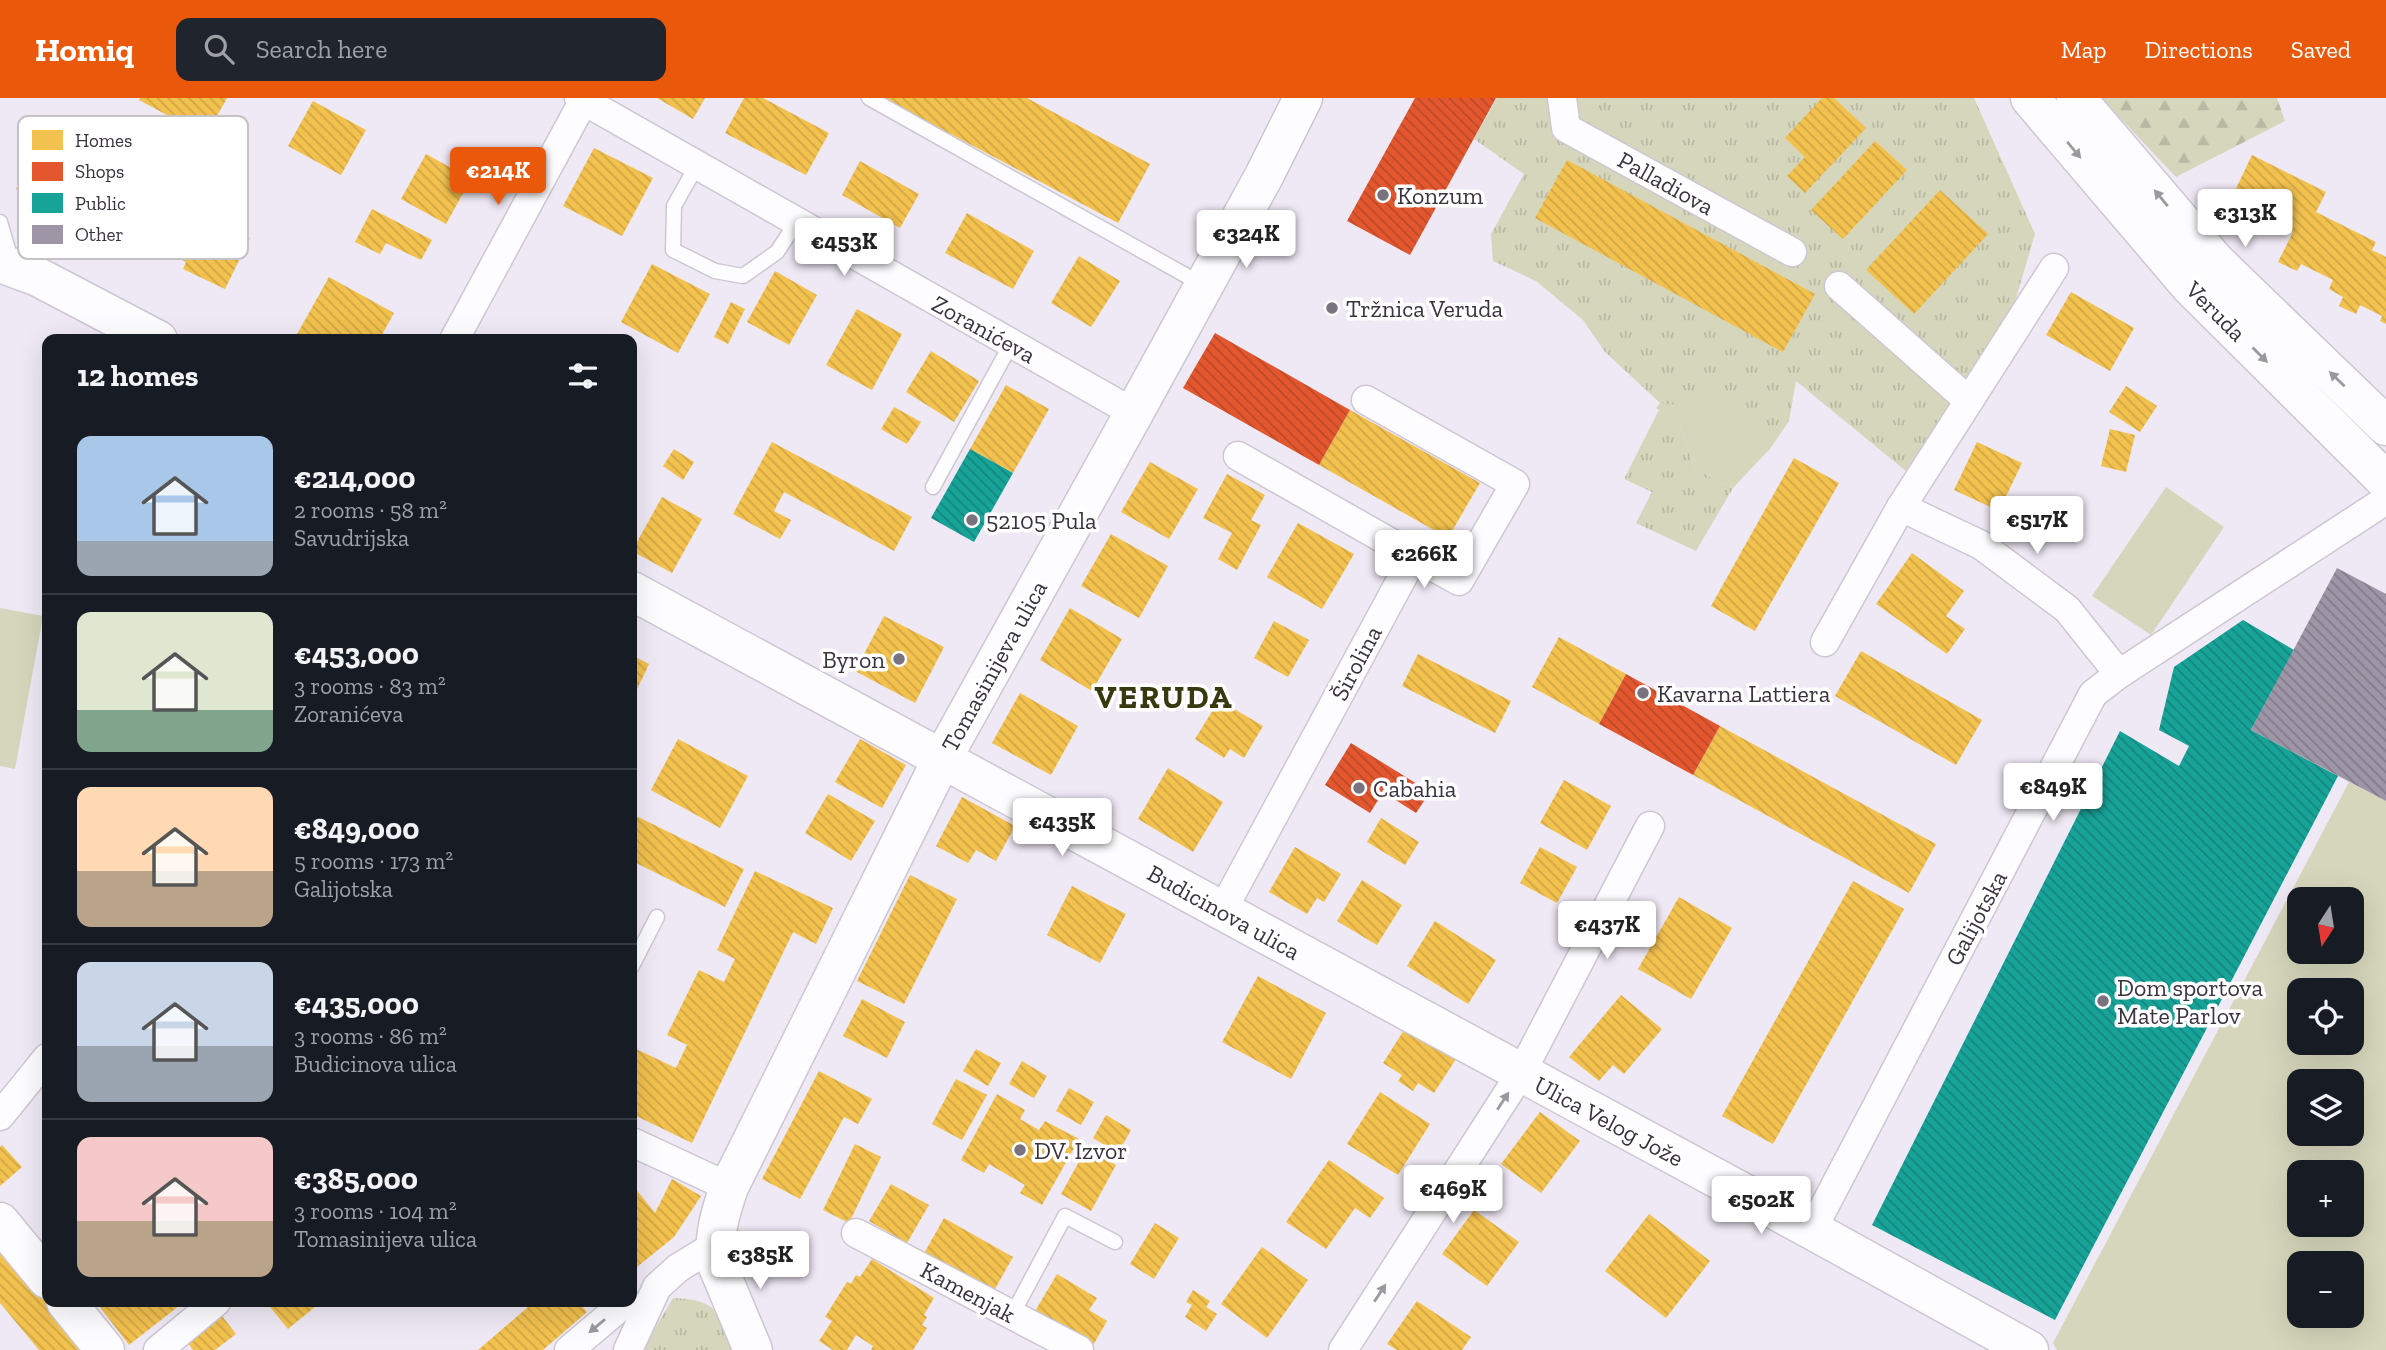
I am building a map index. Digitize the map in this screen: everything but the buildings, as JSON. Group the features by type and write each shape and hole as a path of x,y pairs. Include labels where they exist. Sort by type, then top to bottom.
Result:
{"main road":[{"name":"Tomasinijeva ulica","path":"753,1350 722,1279 714,1246 720,1213 729,1187 942,759 1204,285 1303,98"},
{"name":"Veruda","path":"2030,98 2190,286 2386,481"},
{"name":"Veruda","path":"2076,98 2216,262 2386,426"},
{"path":"7,265 38,277 147,334"},
{"name":"Budicinova ulica","path":"637,594 1521,1073"},
{"name":"Ulica Velog Jože","path":"1521,1073 2029,1350"},
{"path":"0,1222 42,1273"},
{"path":"70,1307 105,1350"}],"street":[{"name":"Palladiova","path":"1562,98 1566,128 1792,252"},
{"name":"Zoranićeva","path":"582,99 1134,413"},
{"path":"457,334 582,99"},
{"path":"1825,642 1901,507 2054,268"},
{"path":"1839,286 1969,401"},
{"path":"1238,456 1459,582 1515,484 1366,400"},
{"name":"Galijotska","path":"1812,1230 2093,694 2119,674 2386,500"},
{"path":"1901,507 1981,545 2067,609 2119,674"},
{"name":"Širolina","path":"1222,911 1414,556"},
{"path":"1343,1350 1521,1073 1650,826"},
{"path":"0,1116 42,1064"},
{"path":"637,1144 729,1187"},
{"name":"Kamenjak","path":"856,1233 1079,1350"},
{"path":"628,1350 644,1293 714,1246"},
{"path":"158,1350 210,1307"},
{"path":"569,1350 620,1307"}],"lane":[{"path":"869,98 1204,285"},
{"path":"697,165 674,206 673,250 715,271 743,276 777,252 796,223"},
{"path":"0,222 7,265"},
{"path":"933,487 1011,344"},
{"path":"637,956 657,917"},
{"path":"1012,1315 1065,1216 1115,1242"}],"green space":[{"path":"1497,98 1974,98 2035,234 2006,332 1907,472 1796,381 1789,421 1770,449 1737,483 1684,421 1660,403 1605,352 1583,320 1536,281 1493,261 1491,234 1524,174 1474,139"},
{"path":"2101,98 2277,98 2285,121 2176,177"},
{"path":"1714,397 1735,409 1757,436 1772,445 1733,488 1695,469 1680,426 1656,408 1660,403 1677,405"},
{"path":"1659,410 1680,426 1695,469 1733,488 1696,551 1636,523 1652,492 1624,479"},
{"path":"2166,487 2224,527 2151,635 2092,596"},
{"path":"0,608 42,616 42,621 15,769 0,766"},
{"path":"2349,782 2386,801 2386,1350 2057,1350 2053,1343 2287,900 2287,964 2364,964 2364,887 2294,887"},
{"path":"673,1298 688,1299 709,1306 721,1318 736,1350 642,1350"}],"place":[{"name":"Konzum","path":"1383,195"},
{"name":"Tržnica Veruda","path":"1332,308"},
{"name":"52105 Pula","path":"972,520"},
{"name":"Byron","path":"899,659"},
{"name":"Kavarna Lattiera","path":"1643,693"},
{"name":"Cabahia","path":"1359,788"},
{"name":"Dom sportova Mate Parlov","path":"2103,1001"},
{"name":"DV. Izvor","path":"1020,1150"}],"district":[{"name":"VERUDA","path":"1164,697"}]}
